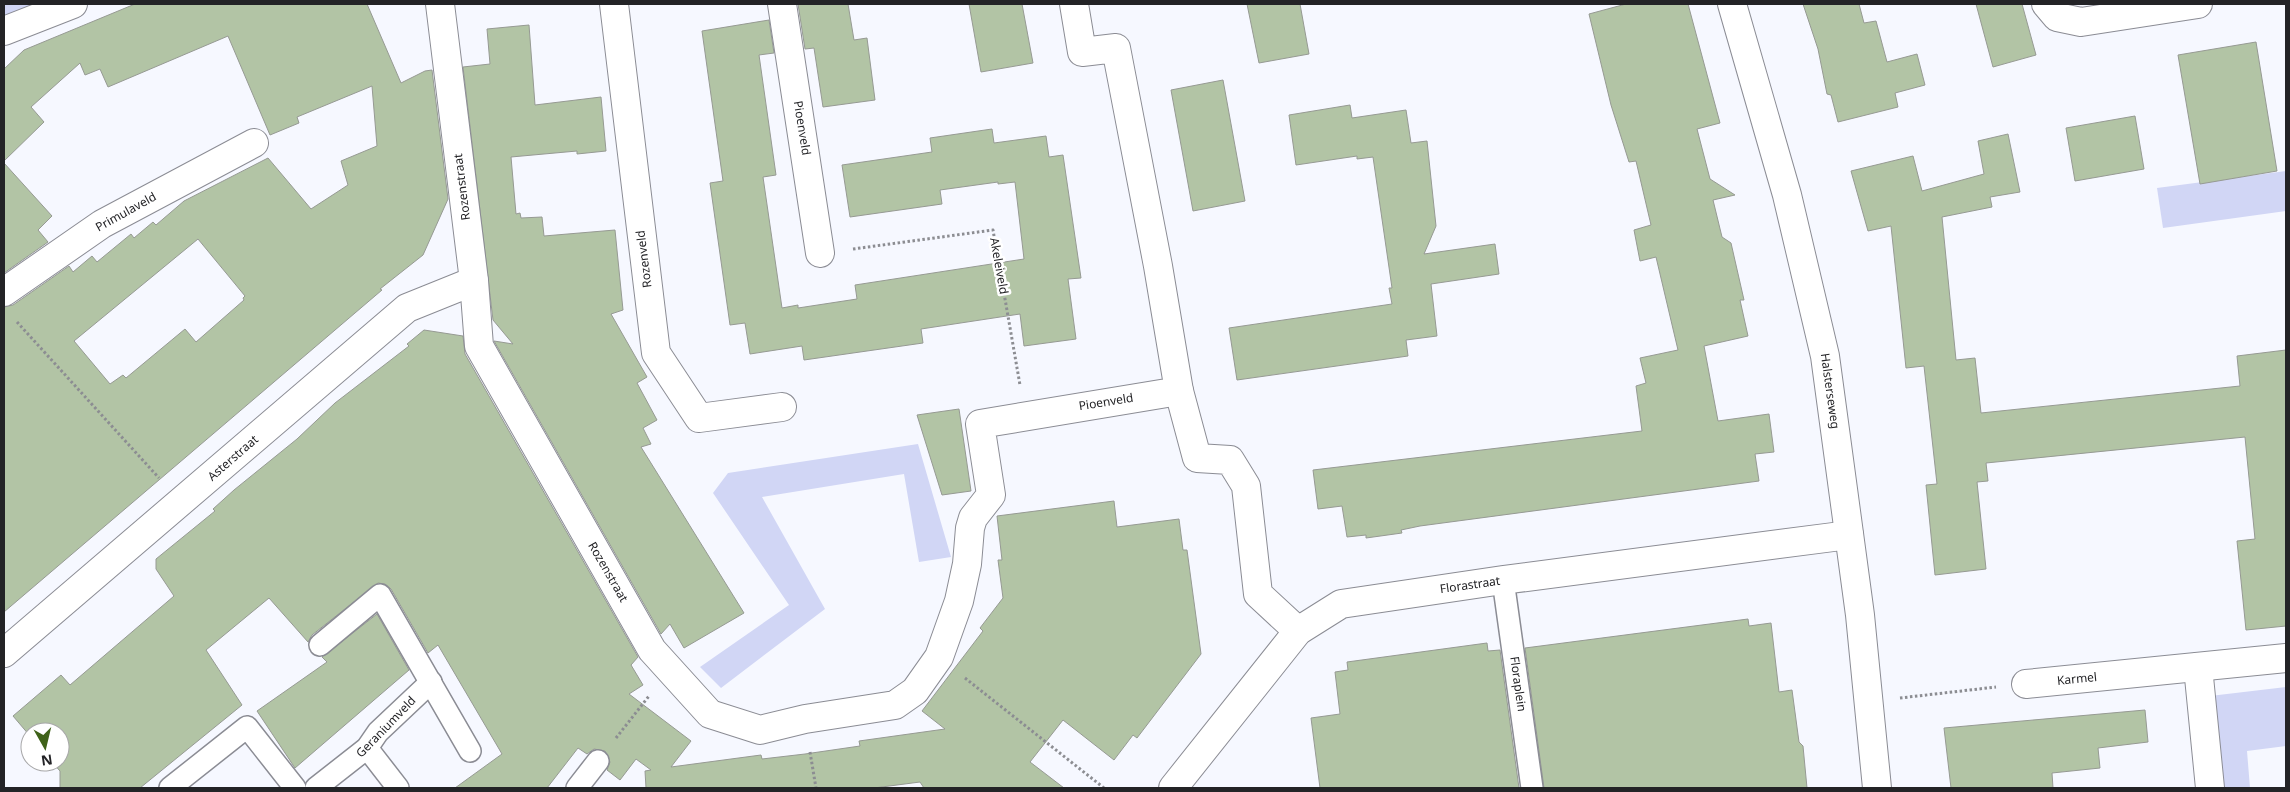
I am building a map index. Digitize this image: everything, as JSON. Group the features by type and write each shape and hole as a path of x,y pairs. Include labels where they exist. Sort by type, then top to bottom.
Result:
{"street":[{"path":"4,30 72,4"},
{"name":"Rozenstraat","path":"440,4 474,281 479,346 652,650 710,714 760,730 806,719 895,705 915,691 939,657 959,601 967,564 970,528 977,511 991,496"},
{"name":"Rozenveld","path":"614,4 656,353 699,418 782,407"},
{"name":"Pioenveld","path":"782,4 820,253"},
{"path":"1074,4 1082,52 1116,48 1158,266 1179,391 1197,458 1230,460 1246,486 1258,594 1298,631"},
{"name":"Halsterseweg","path":"1732,4 1787,195 1826,356 1849,535 1877,788"},
{"path":"2046,4 2056,17 2081,22 2198,4"},
{"name":"Primulaveld","path":"7,304 102,224 254,143"},
{"name":"Asterstraat","path":"4,653 407,308 474,281"},
{"name":"Pioenveld","path":"991,496 980,424 1025,415 1179,391"},
{"name":"Florastraat","path":"1173,788 1298,631 1341,604 1503,580 1849,535"},
{"name":"Karmel","path":"2026,684 2286,658"},
{"path":"2198,667 2210,788"}],"lane":[{"name":"Floraplein","path":"1503,580 1532,788"},
{"path":"320,645 380,595 470,751"},
{"name":"Geraniumveld","path":"316,788 367,748 378,732 431,682"},
{"path":"170,788 247,726 295,788"},
{"path":"367,748 398,788"},
{"path":"577,788 598,761"}],"path":[{"name":"Akeleiveld","path":"820,253 993,230 1025,415"},
{"path":"7,304 182,502"},
{"path":"939,657 1104,788"},
{"path":"598,761 652,692 674,674"},
{"path":"1868,702 2026,684"},
{"path":"806,719 816,788"}],"shaded area":[{"path":"4,4 39,4 4,18"},
{"path":"2286,171 2286,211 2163,228 2157,188"},
{"path":"918,444 951,557 919,562 904,474 762,497 825,609 721,688 700,667 789,605 713,493 728,473"},
{"path":"2286,687 2286,746 2247,751 2250,788 2217,788 2210,696"}],"building":[{"path":"135,4 367,4 401,83 425,71 432,70 448,199 423,255 380,289 382,290 4,612 4,307 13,305 69,266 73,272 92,256 97,262 131,234 134,238 153,222 156,225 184,201 268,158 311,209 348,185 341,161 377,146 372,86 297,117 299,123 270,135 228,36 108,87 100,69 85,75 80,63 31,107 44,122 4,161 4,69 24,50","holes":["198,239 245,296 244,300 196,342 185,329 126,378 123,375 110,384 74,341"]},
{"path":"798,4 848,4 854,40 867,38 875,100 823,107 814,48 805,49"},
{"path":"969,4 1022,4 1033,63 981,72"},
{"path":"1247,4 1300,4 1309,54 1259,63"},
{"path":"1626,4 1688,4 1720,123 1697,129 1710,179 1735,195 1713,200 1722,237 1731,243 1744,300 1740,300 1748,336 1704,346 1718,421 1769,414 1774,452 1755,454 1759,481 1420,526 1401,530 1402,533 1366,538 1366,535 1347,537 1342,506 1318,509 1313,470 1642,431 1636,386 1646,383 1640,358 1678,350 1656,257 1640,261 1634,230 1651,225 1636,161 1629,162 1611,105 1589,14"},
{"path":"1803,4 1859,4 1864,23 1876,21 1887,62 1917,54 1925,85 1895,93 1898,107 1838,122 1831,95 1827,94 1818,49"},
{"path":"1976,4 2022,4 2036,55 1993,67"},
{"path":"769,20 774,53 759,55 776,175 763,177 782,308 798,305 798,308 857,299 855,285 1024,259 1015,182 998,184 998,182 940,190 942,204 850,217 842,165 932,152 930,138 992,129 994,143 1046,136 1049,157 1063,155 1081,278 1068,279 1076,339 1024,346 1020,314 921,329 923,343 804,360 802,346 750,354 745,323 730,325 710,183 723,181 702,31"},
{"path":"529,25 535,105 601,97 606,151 577,154 577,151 511,157 516,214 520,213 521,218 542,217 544,236 615,230 623,310 611,314 647,377 637,383 657,420 643,428 651,444 641,447 744,613 684,648 670,624 661,634 494,341 513,344 493,320 463,67 490,64 487,29"},
{"path":"2256,42 2277,171 2200,184 2178,55"},
{"path":"1223,80 1245,201 1193,211 1171,90"},
{"path":"1350,105 1352,118 1406,110 1411,143 1427,141 1436,226 1424,254 1495,244 1499,274 1431,284 1437,336 1406,340 1408,356 1237,380 1229,328 1392,304 1389,288 1392,288 1373,157 1357,159 1357,156 1296,165 1289,115"},
{"path":"2135,116 2144,169 2075,181 2066,128"},
{"path":"2008,134 2020,192 1990,197 1992,207 1942,217 1956,360 1975,358 1981,413 2240,386 2237,356 2286,350 2286,626 2246,630 2237,541 2255,539 2245,437 1986,463 1988,481 1977,482 1986,569 1935,575 1926,485 1937,484 1924,366 1906,368 1891,226 1868,231 1851,171 1913,156 1922,191 1984,174 1978,141"},
{"path":"4,163 52,216 38,230 48,242 4,273"},
{"path":"424,330 463,336 465,354 638,657 631,665 643,685 629,694 691,741 671,767 761,755 762,759 805,754 860,746 859,741 945,729 922,711 983,631 980,628 1003,598 998,560 1002,560 997,516 1114,501 1117,527 1179,519 1183,550 1187,550 1201,654 1137,738 1133,735 1114,760 1063,720 1030,762 1064,788 924,788 920,782 874,788 646,788 645,771 651,770 636,759 620,780 607,770 610,762 605,751 594,749 587,754 578,748 547,788 455,788 502,754 438,645 428,653 391,589 385,584 378,583 312,635 308,642 269,598 206,650 242,705 140,788 60,788 60,772 70,772 70,722 20,722 20,724 13,716 61,675 70,685 174,596 156,569 156,559 215,511 213,509 234,490 297,439 335,403 409,346 407,344"},
{"path":"959,409 971,491 942,495 917,415"},
{"path":"377,614 409,670 295,768 257,711 327,662 322,657"},
{"path":"1748,619 1749,626 1771,623 1779,692 1792,690 1799,742 1803,746 1807,788 1544,788 1525,648"},
{"path":"1487,643 1488,651 1500,650 1519,788 1320,788 1311,718 1340,714 1335,672 1348,670 1347,662"},
{"path":"2145,710 2148,742 2098,748 2100,768 2052,773 2053,788 1951,788 1944,728"}]}
